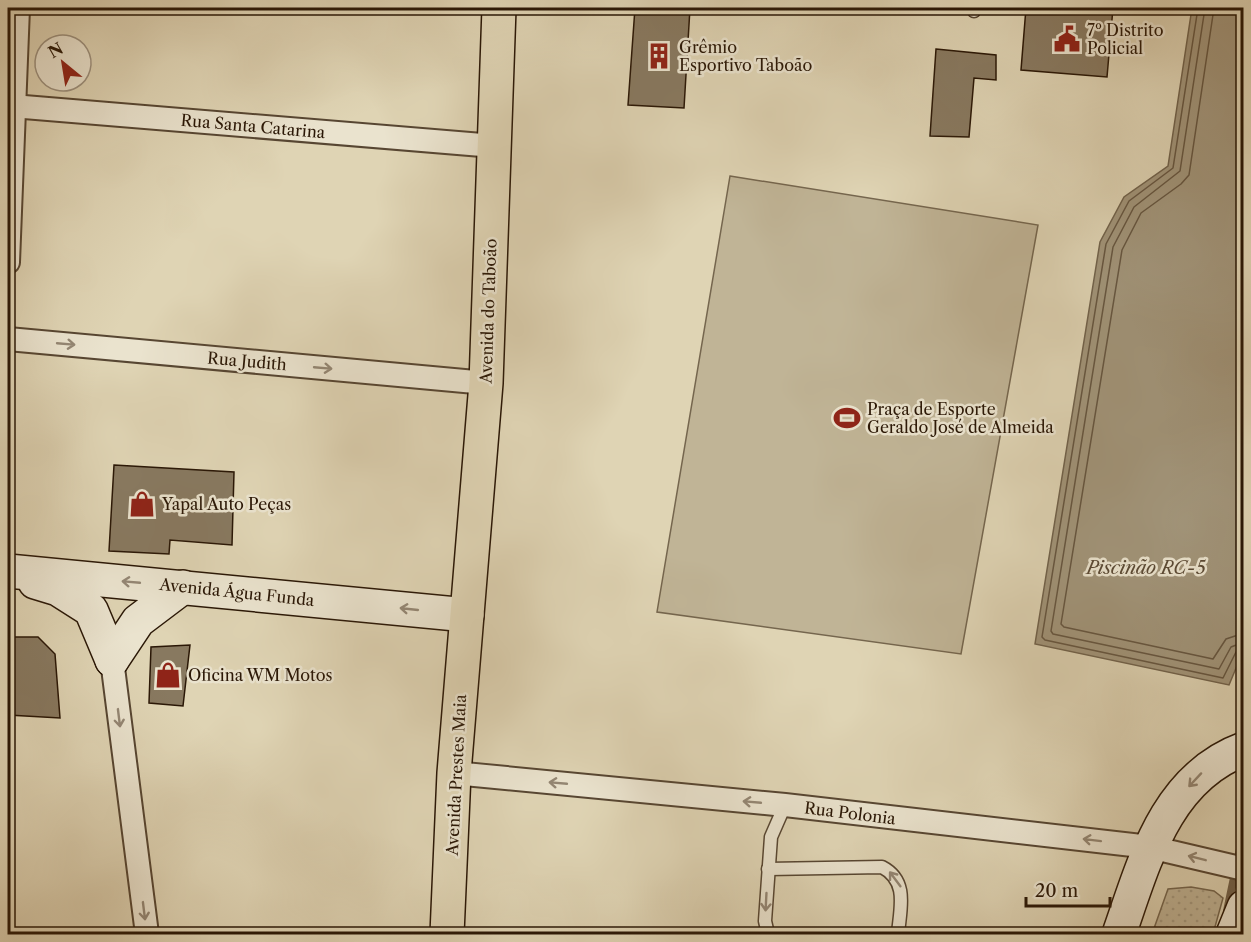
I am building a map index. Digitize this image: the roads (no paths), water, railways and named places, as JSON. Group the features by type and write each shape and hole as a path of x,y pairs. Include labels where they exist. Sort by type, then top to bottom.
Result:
{"main road":[{"name":"Avenida do Taboão","path":"467,615 486,383 499,8"},
{"name":"Avenida Água Funda","path":"8,572 467,615"},
{"path":"8,572 58,589 91,610 112,660"},
{"path":"112,660 138,621 183,587"},
{"name":"Avenida Prestes Maia","path":"447,934 454,773 467,615"},
{"path":"1119,934 1150,847 1172,806 1198,774 1228,754 1244,749"},
{"path":"1233,934 1244,907"}],"street":[{"path":"8,262 11,58 18,8"},
{"name":"Rua Santa Catarina","path":"12,106 494,147"},
{"name":"Rua Judith","path":"8,339 486,383"},
{"path":"112,660 147,934"},
{"name":"Rua Polonia","path":"454,773 785,805 1150,847 1244,869"}],"lane":[{"path":"768,934 765,921 771,837 785,805"},
{"path":"768,869 882,867 896,876 901,889 898,934"}],"water":[{"name":"Piscinão RC-5","path":"1192,8 1243,8 1244,649 1229,685 1035,644 1100,242 1124,197 1168,166"}],"waterway":[{"path":"1227,911 1244,830"}],"place":[{"name":"7º Distrito Policial","path":"1067,39"},
{"name":"Grêmio Esportivo Taboão","path":"659,56"},
{"name":"Praça de Esporte Geraldo José de Almeida","path":"847,418"},
{"name":"Yapal Auto Peças","path":"142,504"},
{"name":"Oficina WM Motos","path":"168,675"}]}
